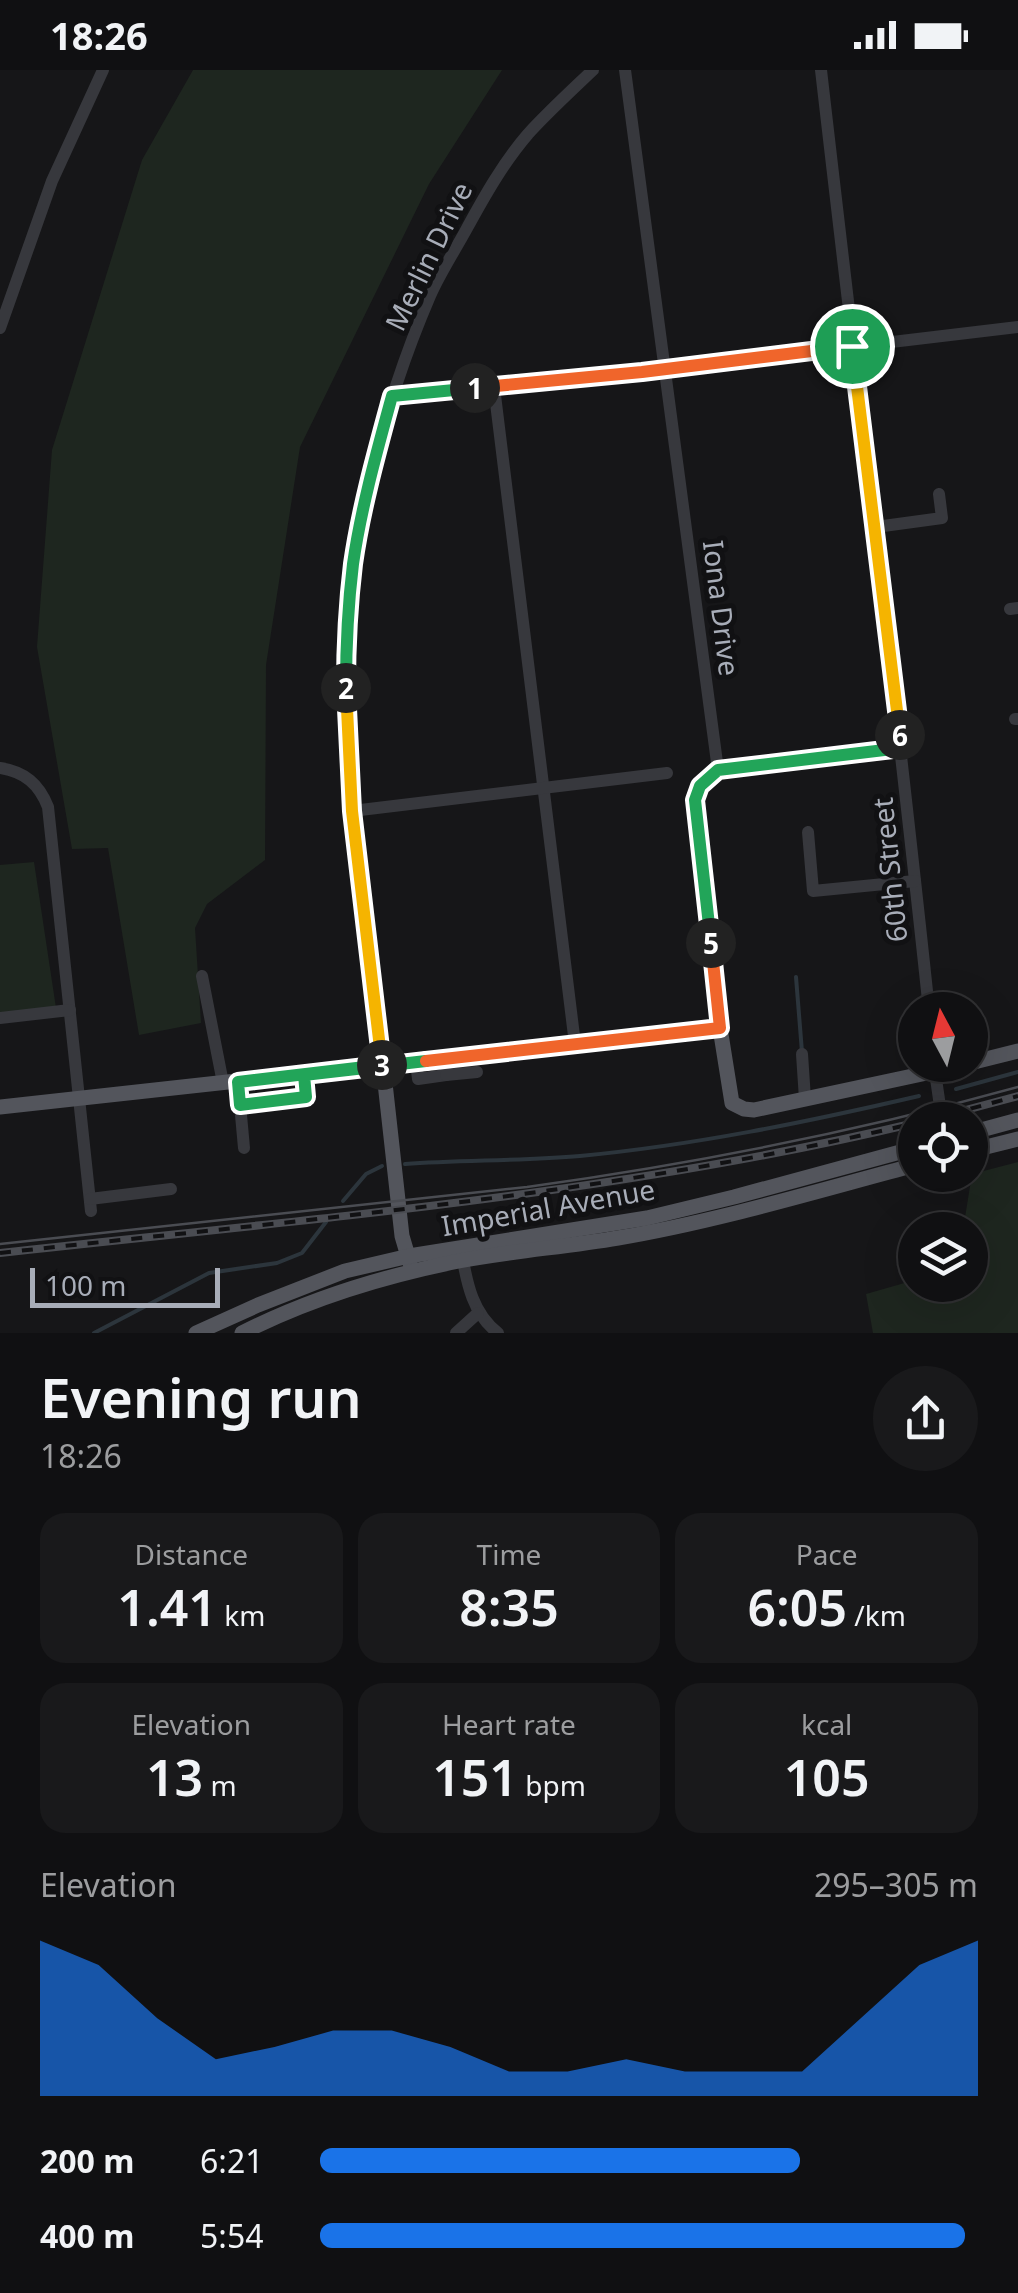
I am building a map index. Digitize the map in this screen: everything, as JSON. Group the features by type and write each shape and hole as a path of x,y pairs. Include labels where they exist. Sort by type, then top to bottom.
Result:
{"main road":[{"path":"0,1107 416,1062 445,1067 575,1044 720,1028 732,1103 744,1109 898,1077"},
{"path":"988,1059 1018,1051"},
{"name":"Merlin Drive","path":"383,1065 402,1236 410,1264"},
{"path":"988,1128 1018,1120"},
{"path":"988,1147 1018,1140"},
{"name":"Imperial Avenue","path":"196,1333 345,1271 410,1264 648,1218 898,1153"},
{"name":"Imperial Avenue","path":"462,1254 620,1238 898,1169"},
{"name":"Imperial Avenue","path":"242,1333 410,1264"}],"street":[{"path":"0,328 52,181 103,70"},
{"name":"Merlin Drive","path":"383,1065 352,811 346,658 354,562 375,462 392,396 431,294 492,183 527,135 593,70"},
{"name":"Iona Drive","path":"625,70 718,770"},
{"name":"60th Street","path":"821,70 926,992"},
{"path":"392,396 642,372 1018,327"},
{"path":"494,386 575,1044"},
{"path":"876,527 942,518 939,494"},
{"path":"720,1028 695,800 700,786 718,770 901,748"},
{"path":"0,768 27,777 48,808 90,1205 171,1189"},
{"path":"352,811 667,773"},
{"path":"808,832 813,892 915,881"},
{"path":"202,976 230,1082 240,1105 244,1148"},
{"path":"0,1018 70,1010"},
{"path":"802,1054 806,1099"},
{"path":"445,1067 476,1072"},
{"path":"240,1105 306,1097 304,1075"},
{"path":"462,1254 478,1313 498,1333"},
{"path":"258,1305 260,1328"},
{"path":"456,1333 478,1313"}],"shaded area":[{"path":"193,70 502,70 429,184 300,447 266,665 265,860 207,904 195,928 201,1023 139,1035 108,848 72,849 37,647 52,450 142,160"},
{"path":"34,862 56,1008 0,1015 0,865"},
{"path":"1018,1162 1018,1333 873,1333 866,1294 898,1285 898,1302 988,1302 988,1212 966,1212 969,1192 988,1192 988,1170"}],"waterway":[{"path":"796,977 802,1052"},
{"path":"956,1089 1018,1072"},
{"path":"405,1164 558,1158 666,1146 919,1096"},
{"path":"343,1201 366,1174 382,1166"},
{"path":"94,1333 209,1273 277,1263 302,1253 326,1222"}],"tram line":[{"path":"0,1244 589,1178 835,1132 1018,1087"}],"railway":[{"path":"988,1104 1018,1096"},
{"path":"0,1253 574,1187 802,1148 898,1127"}],"route":[{"path":"852,346 901,748 718,770 700,786 695,800 720,1028 304,1075 306,1097 240,1105 238,1082 383,1065 352,811 346,658 354,562 392,396 642,372 852,346"}]}
